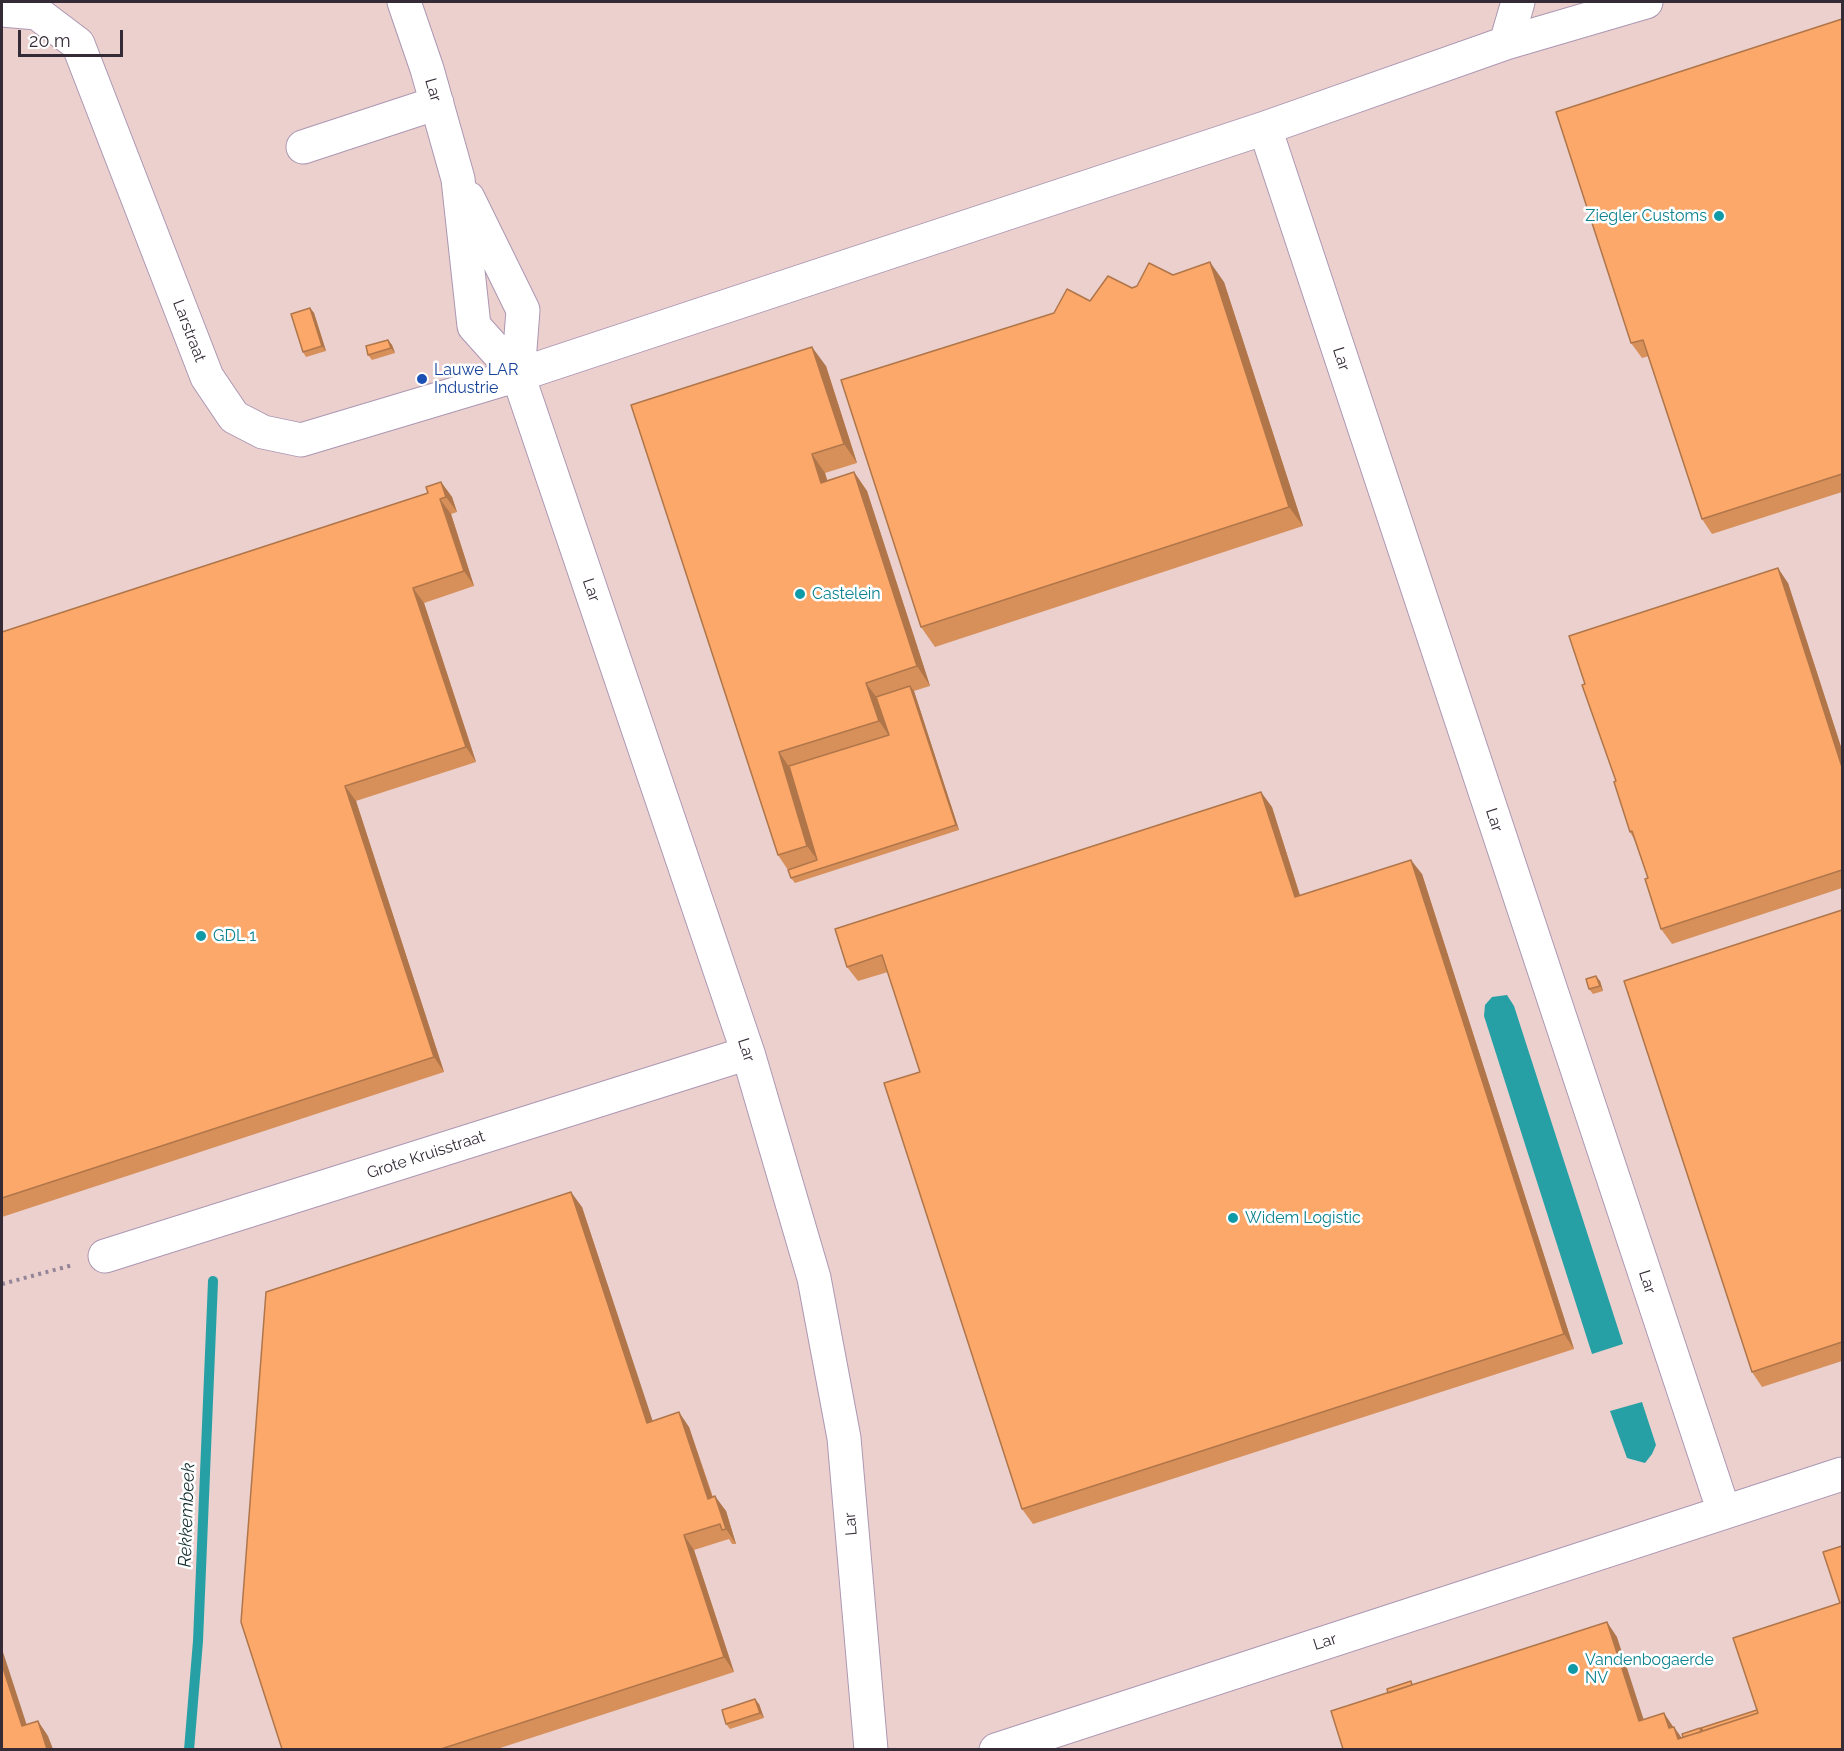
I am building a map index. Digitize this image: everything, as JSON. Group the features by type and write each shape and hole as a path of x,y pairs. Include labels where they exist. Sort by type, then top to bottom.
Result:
{"street":[{"name":"Lar","path":"404,2 458,179 474,326 518,375 748,1053 814,1278 844,1438 871,1749"},
{"path":"1506,43 1518,2"},
{"path":"518,375 1265,128 1506,43 1646,2"},
{"name":"Larstraat","path":"2,10 37,13 78,44 207,377 234,417 262,432 301,440 518,375"},
{"path":"303,147 437,104"},
{"name":"Lar","path":"1265,128 1724,1512"},
{"name":"Lar","path":"458,179 524,310 518,375"},
{"name":"Grote Kruisstraat","path":"105,1256 748,1053"},
{"name":"Lar","path":"996,1749 1842,1474"}],"path":[{"path":"2,1284 105,1256"}],"shaded area":[{"path":"2,2 1842,2 1842,1749 2,1749"},
{"path":"1507,995 1514,1006 1623,1344 1592,1354 1484,1016 1485,1005 1492,997"},
{"path":"1642,1402 1656,1445 1645,1463 1627,1458 1610,1411"}],"building":[{"name":"Ziegler Customs","path":"1842,19 1842,474 1702,519 1643,340 1631,343 1556,112"},
{"path":"1210,262 1289,507 921,627 841,380 1054,313 1067,289 1090,301 1108,276 1132,288 1137,286 1149,263 1173,275"},
{"path":"310,308 322,346 303,352 291,314"},
{"path":"388,340 391,348 368,355 366,346"},
{"name":"Castelein","path":"812,347 844,444 812,454 821,483 854,472 917,666 866,683 879,721 779,752 807,846 778,855 631,405"},
{"name":"GDL 1","path":"441,482 446,497 440,499 464,571 413,588 466,747 345,786 434,1057 2,1198 2,632 428,493 426,487"},
{"path":"1778,568 1842,767 1842,870 1661,929 1645,879 1648,878 1632,831 1630,832 1614,782 1616,781 1582,685 1585,684 1569,636"},
{"path":"910,686 956,825 791,878 788,870 817,860 789,766 889,735 876,697"},
{"name":"Widem Logistic","path":"1261,792 1295,897 1411,860 1564,1334 1022,1509 884,1083 920,1072 882,955 847,967 835,929"},
{"path":"1842,910 1842,1342 1752,1372 1624,981"},
{"path":"1596,976 1600,986 1589,989 1586,979"},
{"path":"571,1192 647,1423 679,1412 708,1499 715,1496 726,1529 722,1530 720,1524 684,1535 724,1657 441,1749 282,1749 241,1622 266,1292"},
{"path":"1842,1546 1842,1749 1343,1749 1331,1711 1607,1622 1639,1721 1664,1713 1669,1728 1674,1727 1678,1739 1758,1713 1733,1638 1840,1603 1823,1552"},
{"path":"2,1665 22,1726 38,1721 47,1749 2,1749"},
{"path":"1411,1681 1412,1685 1388,1693 1387,1689"},
{"path":"755,1699 760,1713 726,1724 722,1710"},
{"path":"1757,1710 1758,1713 1703,1731 1701,1728"},
{"path":"1700,1728 1701,1732 1683,1737 1682,1734"}],"waterway":[{"name":"Rekkembeek","path":"189,1750 198,1641 213,1281"}],"place":[{"name":"Ziegler Customs","path":"1719,216"},
{"name":"Lauwe LAR Industrie","path":"422,379"},
{"name":"Castelein","path":"800,594"},
{"name":"GDL 1","path":"201,936"},
{"name":"Widem Logistic","path":"1233,1218"},
{"name":"Vandenbogaerde NV","path":"1573,1669"}]}
